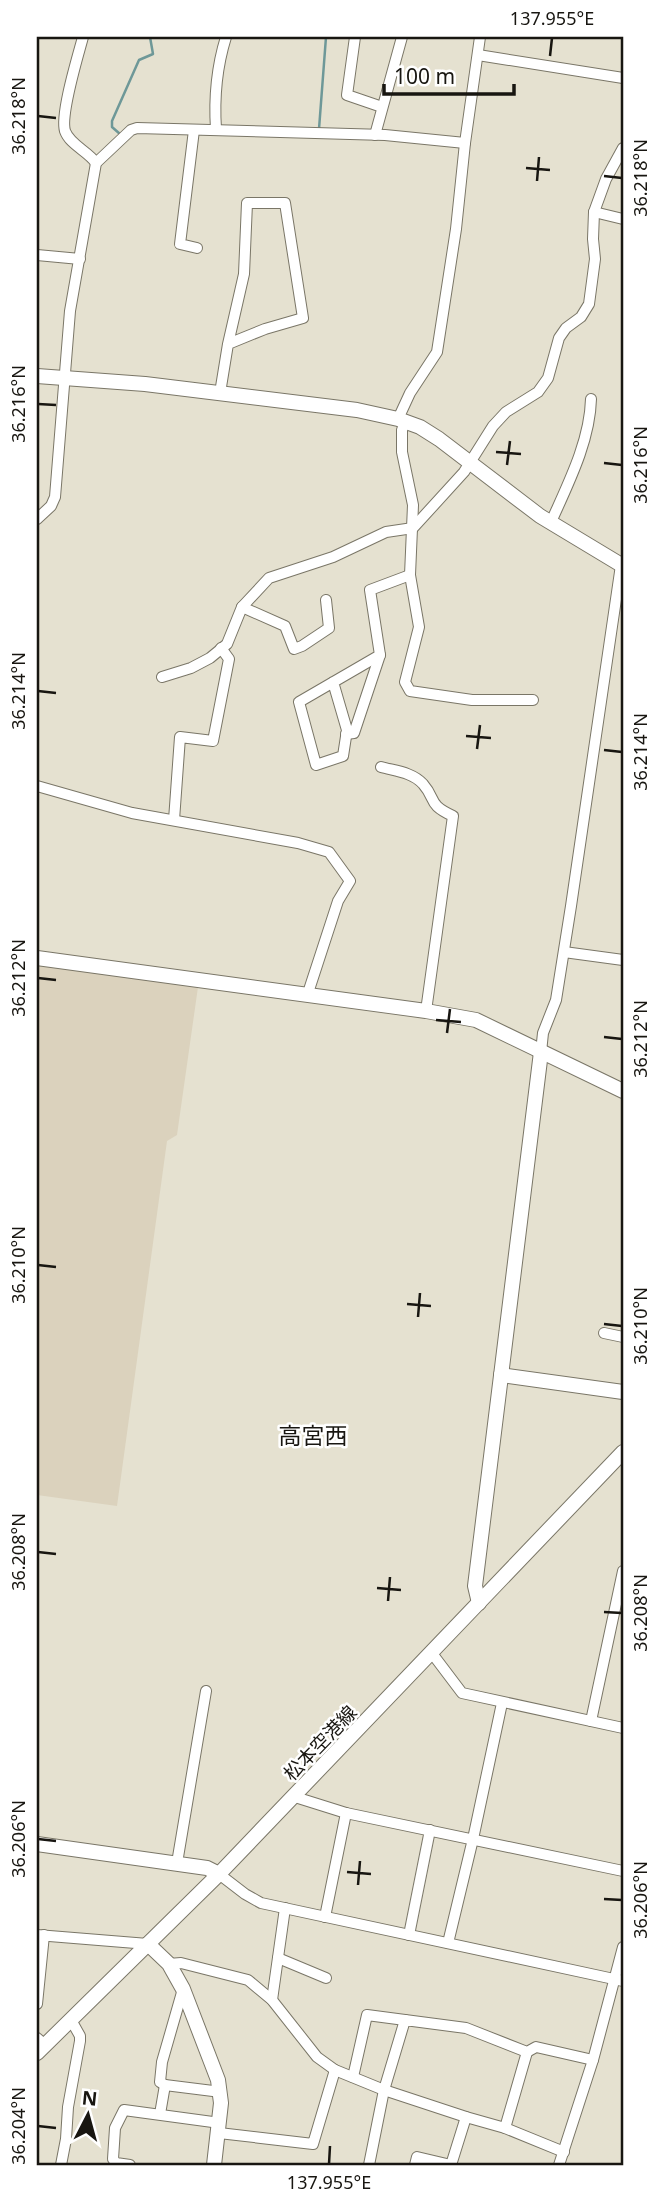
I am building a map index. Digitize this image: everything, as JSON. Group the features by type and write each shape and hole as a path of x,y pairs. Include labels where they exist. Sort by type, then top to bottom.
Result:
{"street":[{"path":"83,37 65,113 65,130 72,141 96,163"},
{"path":"216,129 215,109 221,51 226,37"},
{"path":"355,37 347,95 382,107"},
{"path":"375,135 402,37"},
{"path":"480,37 456,229 437,352 410,393 402,420 402,452 413,505 410,575 419,627 405,682 410,691 472,700 533,700"},
{"path":"478,55 623,78"},
{"path":"37,519 51,506 55,497 70,311 96,163 131,130 216,129 375,135 465,143"},
{"path":"194,130 180,244 197,248"},
{"path":"162,677 210,658 226,644 242,607 270,578 333,557 386,532 413,528 470,463 493,426 506,412 538,392 548,378 559,338 566,327 581,317 589,304 595,259 594,212 606,180 623,148"},
{"path":"220,393 228,344 244,274 247,203 285,203 303,318 228,344"},
{"path":"594,212 623,219"},
{"path":"37,255 80,259"},
{"path":"37,376 220,393 357,410 402,420 439,439 551,522 622,566 556,1000 543,1032 475,1586 480,1603"},
{"path":"551,522 580,450 592,399"},
{"path":"346,734 354,733 380,655 370,590 410,575"},
{"path":"242,607 285,626 293,649 303,646 329,628 326,600"},
{"path":"174,820 180,737 213,741 229,659 221,648"},
{"path":"333,682 347,730 343,756 316,765 299,702 333,682 380,655"},
{"path":"381,767 411,775 424,785 439,809 453,816 426,1011"},
{"path":"37,786 132,813 298,843 329,852 350,881 338,901 307,996"},
{"path":"564,952 623,960"},
{"path":"37,958 476,1020 623,1091"},
{"path":"604,1333 623,1337"},
{"path":"501,1375 623,1392"},
{"name":"松本空港線","path":"39,2045 71,2020 295,1797 623,1452"},
{"path":"591,1721 623,1571"},
{"path":"431,1653 462,1693 623,1728"},
{"path":"177,1863 206,1690"},
{"path":"447,1943 473,1839 502,1703"},
{"path":"295,1797 346,1812 623,1871"},
{"path":"326,1917 346,1812"},
{"path":"409,1935 430,1830"},
{"path":"37,1844 207,1868 261,1903 619,1981"},
{"path":"272,2000 285,1908"},
{"path":"37,2004 40,1935 148,1944 169,1964 183,1989 221,2092 214,2165"},
{"path":"559,2165 619,1981 623,1947"},
{"path":"278,1958 326,1978"},
{"path":"169,1964 181,1963 248,1980 272,2000 317,2057 335,2070 384,2090 505,2127 564,2152"},
{"path":"183,1989 162,2062 160,2082 165,2085 221,2092"},
{"path":"353,2077 366,2015 466,2028 527,2052"},
{"path":"61,2165 80,2041 71,2020"},
{"path":"369,2165 384,2090 405,2021"},
{"path":"505,2127 527,2052 536,2047 593,2060"},
{"path":"130,2165 113,2160 116,2128 124,2110 160,2114 219,2128 313,2144 335,2070"},
{"path":"160,2114 165,2085"},
{"path":"415,2165 417,2157 451,2165 466,2117"}],"shaded area":[{"path":"37,964 198,987 177,1135 167,1141 117,1506 37,1495"}],"waterway":[{"path":"120,134 112,127 112,121 139,60 153,54 150,37"},
{"path":"319,129 326,37"}],"district":[{"name":"高宮西","path":"313,1435"}]}
